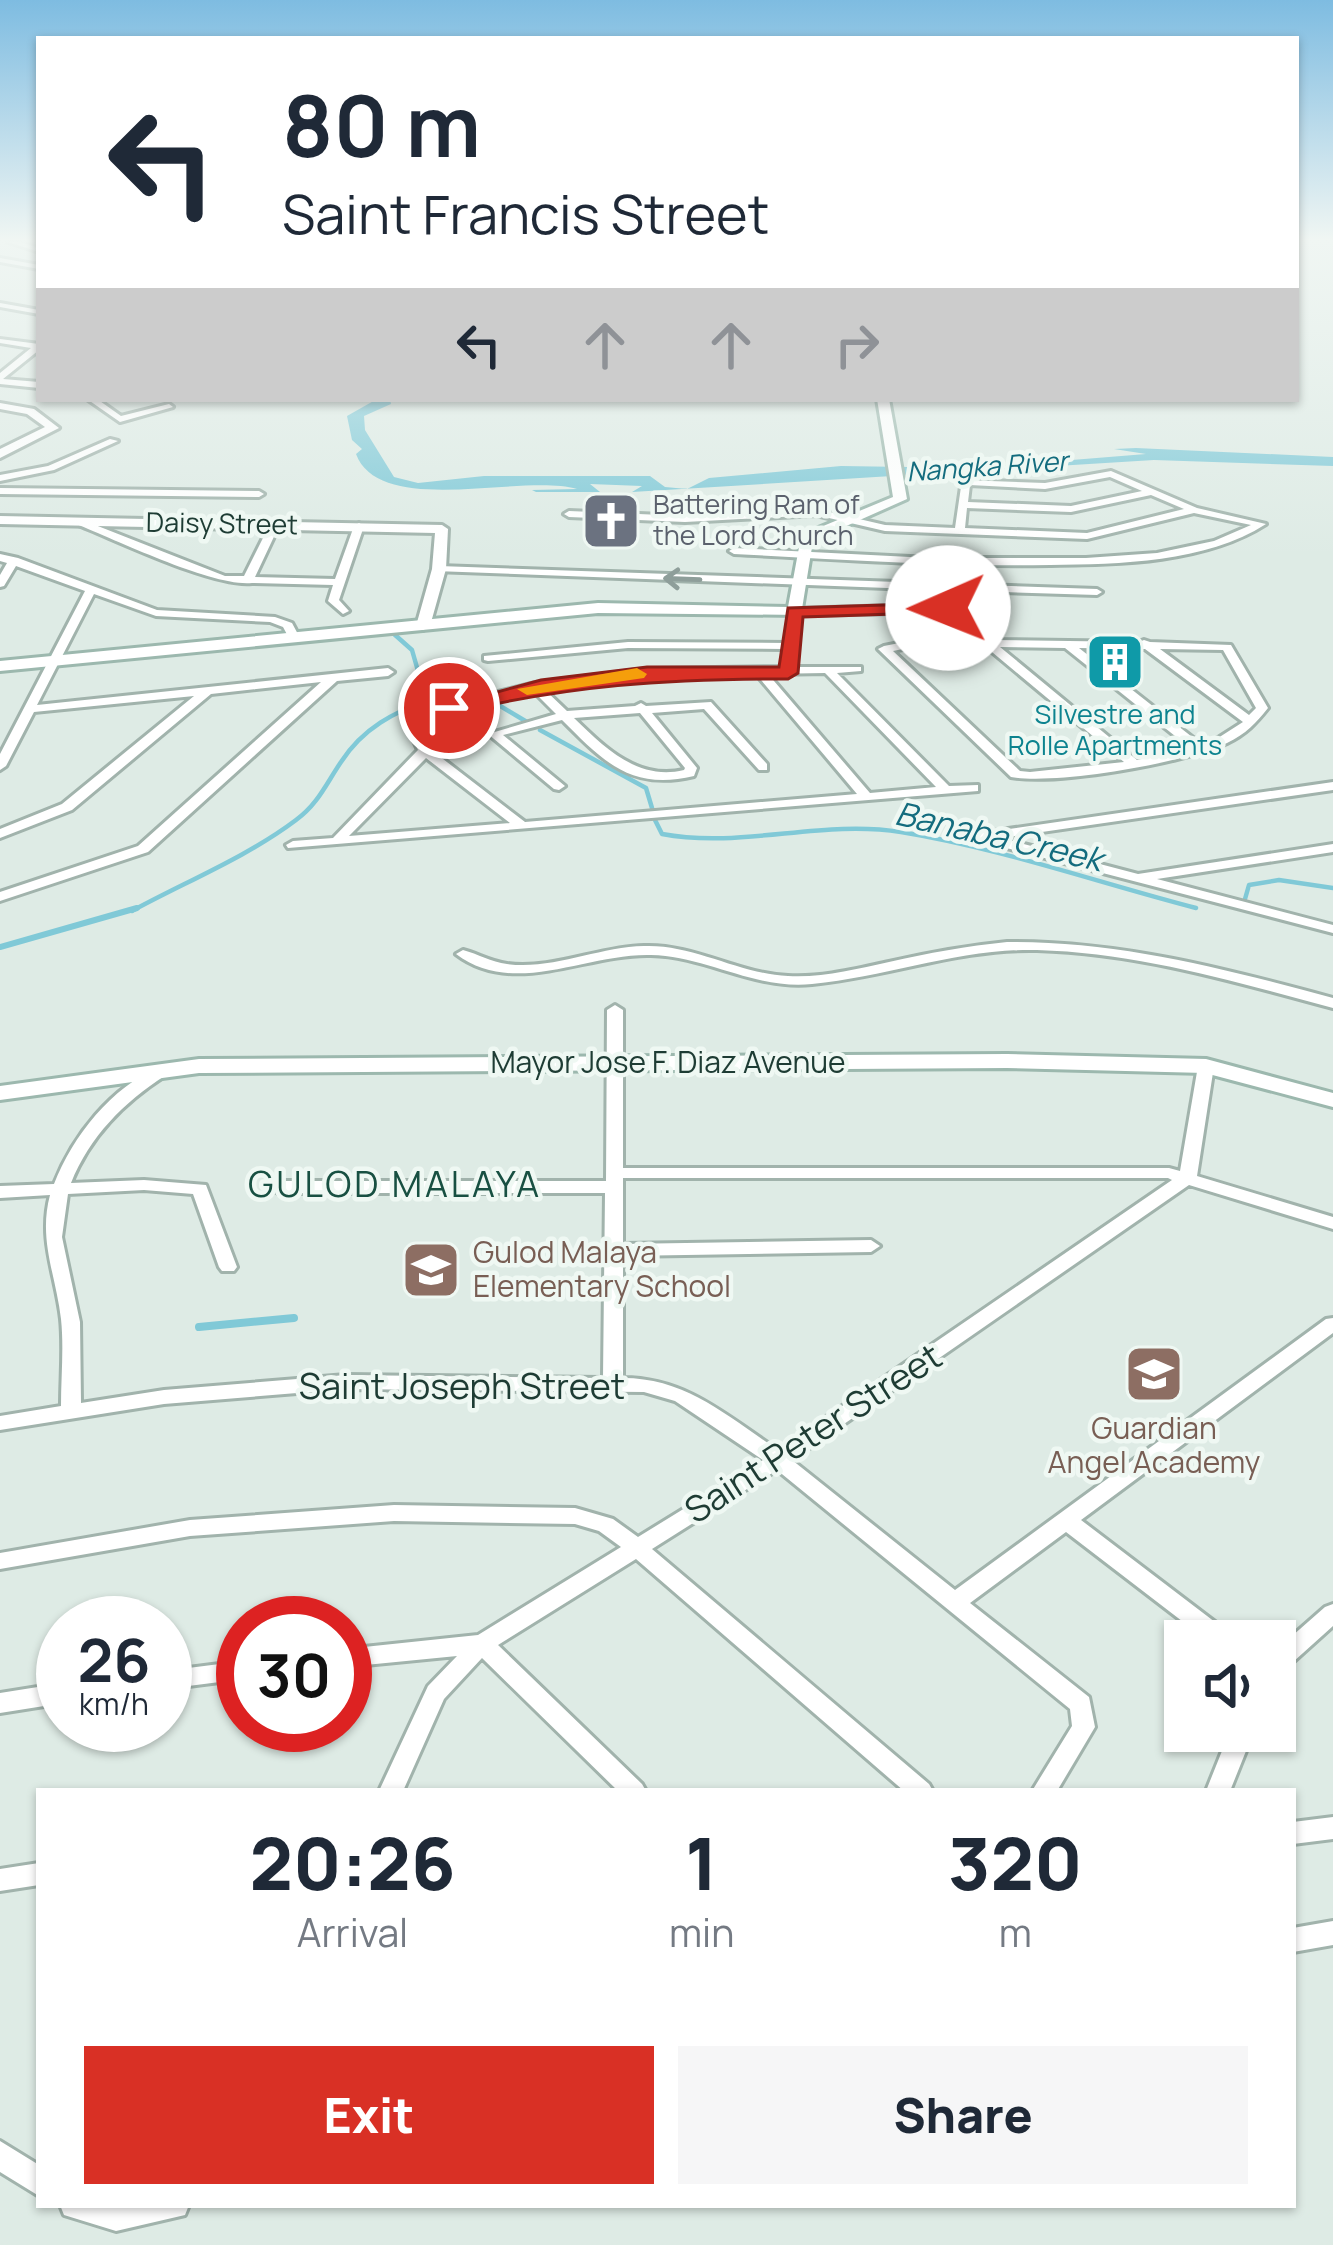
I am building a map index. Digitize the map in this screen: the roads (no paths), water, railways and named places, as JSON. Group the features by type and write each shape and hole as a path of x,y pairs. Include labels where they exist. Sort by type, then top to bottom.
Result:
{"main road":[{"path":"0,666 643,606 794,612 801,552 811,538 897,502 899,488 883,402"},
{"name":"Mayor Jose F. Diaz Avenue","path":"0,1093 166,1068 1007,1061 1206,1066 1333,1100"}],"street":[{"path":"0,379 36,348"},
{"path":"0,379 36,385"},
{"path":"96,402 120,418 169,407"},
{"path":"0,406 30,411 53,428 0,454"},
{"path":"0,478 51,468 113,441"},
{"path":"734,550 1127,562 1262,526 1194,510 1111,474 1045,485 965,482 960,531"},
{"path":"0,491 259,494"},
{"path":"964,505 1071,509 1152,491"},
{"path":"569,514 685,519 816,512 885,529 1112,534 1194,510"},
{"path":"0,511 7,520"},
{"name":"Daisy Street","path":"7,520 444,530 439,569"},
{"path":"80,522 224,579 338,581"},
{"path":"248,582 274,526"},
{"path":"343,610 334,603 338,581 359,526"},
{"path":"0,557 170,616 271,619 288,626 294,638"},
{"path":"0,584 14,560"},
{"path":"423,626 439,569 998,591 1009,585 1097,592"},
{"path":"0,766 91,589"},
{"path":"788,673 794,612 996,607 998,591"},
{"path":"948,608 961,634"},
{"path":"961,634 993,643 1227,647 1262,708 1252,723 1199,749 1133,763 1016,774 884,650 961,634"},
{"path":"1065,642 1199,749"},
{"path":"993,643 1133,763"},
{"path":"1144,643 1252,723"},
{"path":"488,658 628,645 791,646"},
{"path":"527,653 538,687 616,761 649,778 682,777 692,768 641,707"},
{"path":"521,825 425,751 416,732 430,717 538,687 647,673 857,669"},
{"path":"32,709 388,672"},
{"path":"760,672 865,795"},
{"path":"831,673 945,789"},
{"path":"0,897 143,849 333,678"},
{"path":"0,834 68,807 208,691"},
{"path":"559,787 494,734 567,715 707,705 764,767"},
{"path":"338,840 425,751"},
{"path":"1333,786 981,837 1333,929"},
{"path":"293,845 973,788"},
{"path":"1134,878 1333,848"},
{"path":"463,954 486,968 519,973 599,953 654,950 750,976 806,981 941,954 1030,945 1101,950 1184,965 1333,1003"},
{"path":"614,1381 619,1064 615,1010"},
{"path":"1188,1178 1206,1066"},
{"path":"71,1413 70,1337 53,1229 60,1188 97,1123 128,1090 166,1068"},
{"path":"278,1186 1188,1178 1333,1222"},
{"name":"Saint Peter Street","path":"392,1788 436,1693 482,1644 778,1460 1188,1178"},
{"path":"0,1192 200,1189 228,1267"},
{"path":"618,1250 872,1246"},
{"path":"954,1603 1333,1324"},
{"name":"Saint Joseph Street","path":"0,1423 164,1397 346,1382 614,1381 682,1396 778,1460 1082,1704 1084,1727 1046,1788"},
{"path":"0,1562 190,1528 394,1513 575,1516 606,1525 635,1546 917,1788"},
{"path":"1067,1521 1197,1620"},
{"path":"1296,1646 1333,1613"},
{"path":"372,1655 482,1644 631,1788"},
{"path":"0,1703 36,1697"},
{"path":"1219,1788 1234,1752"},
{"path":"1296,1833 1333,1828"},
{"path":"0,1880 36,1874"},
{"path":"1296,1939 1333,1933"},
{"path":"0,2155 36,2180"},
{"path":"84,2208 116,2217 160,2208"}],"water":[{"path":"372,402 391,402 364,416 365,430 394,477 418,483 484,476 650,476 665,487 685,489 632,492 642,486 590,484 600,492 536,492 532,490 577,489 455,490 393,484 370,473 356,454 362,449 352,440 347,416"},
{"name":"Nangka River","path":"1114,449 1333,457 1333,466 1154,460 688,489 709,478 841,466 973,468 1146,454"}],"waterway":[{"name":"Banaba Creek","path":"394,634 412,650 420,678 434,686 431,699"},
{"name":"Banaba Creek","path":"431,699 483,695"},
{"path":"132,911 237,857 296,820 369,731 431,699"},
{"name":"Banaba Creek","path":"497,704 527,722"},
{"name":"Banaba Creek","path":"540,730 646,788 652,808"},
{"name":"Banaba Creek","path":"655,820 662,834 692,838 841,829 901,832 1012,856 1196,908"},
{"name":"Banaba Creek","path":"1245,899 1249,885 1279,880 1333,888"},
{"path":"0,947 137,908"},
{"path":"199,1327 294,1318"}],"place":[{"name":"Battering Ram of the Lord Church","path":"611,521"},
{"name":"Silvestre and Rolle Apartments","path":"1115,662"},
{"name":"Gulod Malaya Elementary School","path":"431,1270"},
{"name":"Guardian Angel Academy","path":"1154,1374"}],"district":[{"name":"GULOD MALAYA","path":"395,1184"}]}
